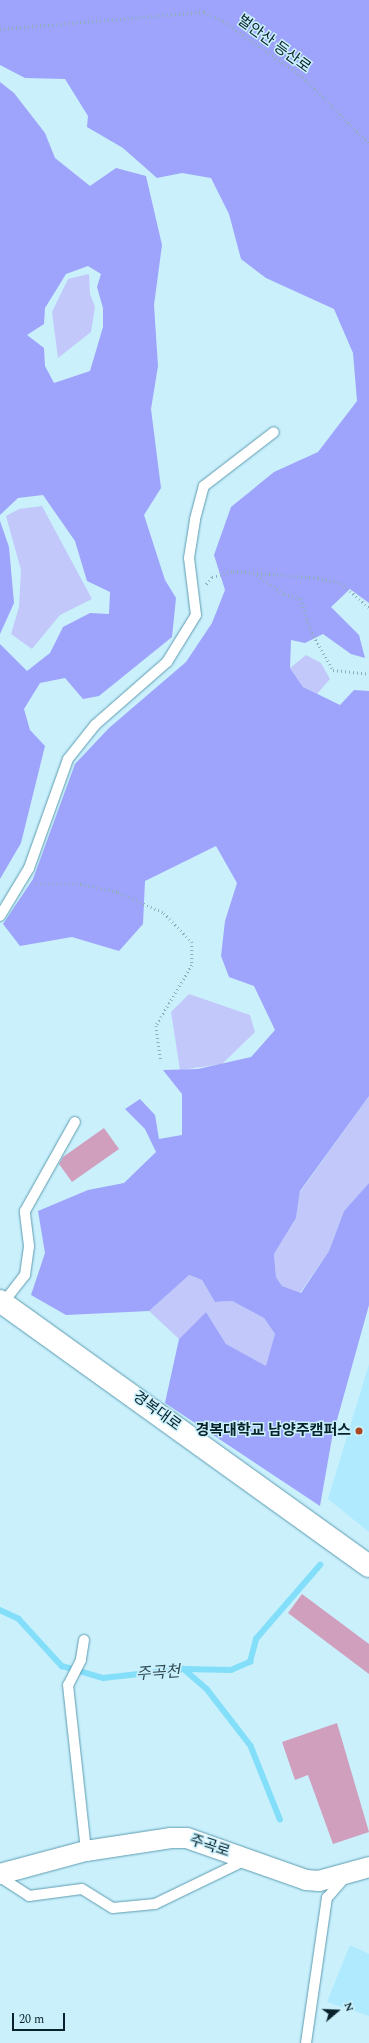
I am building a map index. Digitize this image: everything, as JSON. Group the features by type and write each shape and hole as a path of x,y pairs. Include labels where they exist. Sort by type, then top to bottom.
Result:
{"street":[{"name":"경복대로","path":"1,1302 369,1566"},
{"name":"주곡로","path":"0,1875 86,1851 187,1838 248,1859 276,1872 306,1880 319,1881 369,1866"}],"lane":[{"path":"0,916 21,884 68,759 95,725 167,662 196,615 193,602 189,558 195,519 204,486 274,432"},
{"path":"1,1302 25,1275 29,1246 25,1211 75,1122"},
{"path":"84,1640 82,1660 68,1685 86,1851"},
{"path":"0,1875 29,1896 82,1889 113,1908 155,1904 248,1859"},
{"path":"306,2043 327,1898 349,1873"}],"path":[{"name":"벌안산 등산로","path":"0,29 204,12 222,21 303,77 369,143"},
{"path":"193,602 212,577 233,571 257,575 341,583 369,607"},
{"path":"257,575 284,594 301,599 310,629 333,670 369,674"},
{"path":"21,884 81,884 118,892 164,913 192,942 192,965 156,1026 161,1062"}],"shaded area":[{"path":"0,0 369,0 369,603 350,589 331,607 359,635 365,658 351,654 323,634 305,643 291,640 290,668 303,687 340,705 354,690 369,691 369,1096 300,1191 296,1218 274,1254 276,1277 282,1286 301,1293 329,1251 344,1211 369,1183 369,1305 332,1438 320,1506 165,1403 179,1339 206,1312 226,1344 266,1366 275,1334 264,1318 232,1301 215,1302 202,1280 189,1275 149,1311 66,1315 31,1295 45,1253 38,1211 88,1190 124,1183 156,1152 145,1129 125,1109 140,1099 155,1115 159,1139 182,1135 182,1094 163,1070 198,1069 251,1057 275,1030 254,986 229,977 221,956 225,921 237,883 216,846 145,881 143,924 119,951 72,937 20,946 3,924 33,879 75,764 109,728 186,662 212,623 225,590 214,555 231,507 274,472 318,452 357,401 353,353 334,309 266,278 241,259 229,214 211,178 182,173 157,178 123,148 87,127 88,116 65,79 25,78 0,65"},
{"path":"0,82 14,93 45,133 55,158 90,186 116,168 146,176 162,245 154,305 158,366 151,409 161,488 144,515 165,580 176,598 172,637 99,696 83,699 65,678 40,683 24,709 30,730 45,746 21,843 0,879 0,644 27,671 50,653 63,627 90,613 109,614 110,592 87,581 75,541 43,495 18,498 0,515","holes":["88,266 101,274 97,287 103,308 103,327 90,371 54,383 45,366 44,348 27,335 44,324 45,308 66,274"]},
{"path":"89,274 90,294 95,307 91,332 58,358 52,312 68,279"},
{"path":"42,506 92,599 60,615 32,649 11,634 19,607 21,570 6,516 19,509"},
{"path":"0,521 9,547 14,603 0,634"},
{"path":"306,655 321,663 330,679 317,694 303,687 290,668"},
{"path":"189,994 250,1015 255,1032 222,1064 180,1070 171,1012"},
{"path":"369,1096 369,1183 344,1211 329,1251 300,1293 282,1286 276,1277 274,1254 296,1218 300,1192"},
{"path":"188,1275 202,1280 215,1302 232,1301 264,1318 275,1334 267,1367 226,1344 206,1312 179,1339 149,1311"},
{"name":"경복대학교 남양주캠퍼스","path":"369,1364 369,1532 328,1499"},
{"path":"350,1945 369,1954 369,2016 327,2002"}],"building":[{"path":"104,1128 119,1149 72,1182 59,1164 63,1157"},
{"path":"302,1594 369,1644 369,1674 288,1613"},
{"path":"337,1723 369,1832 333,1844 308,1775 295,1780 282,1742"}],"waterway":[{"path":"184,1669 231,1670 250,1662 256,1639 320,1565"},
{"name":"주곡천","path":"0,1610 19,1619 62,1666 103,1678 184,1669 207,1689 251,1746 280,1819"}],"place":[{"name":"경복대학교 남양주캠퍼스","path":"359,1431"}]}
